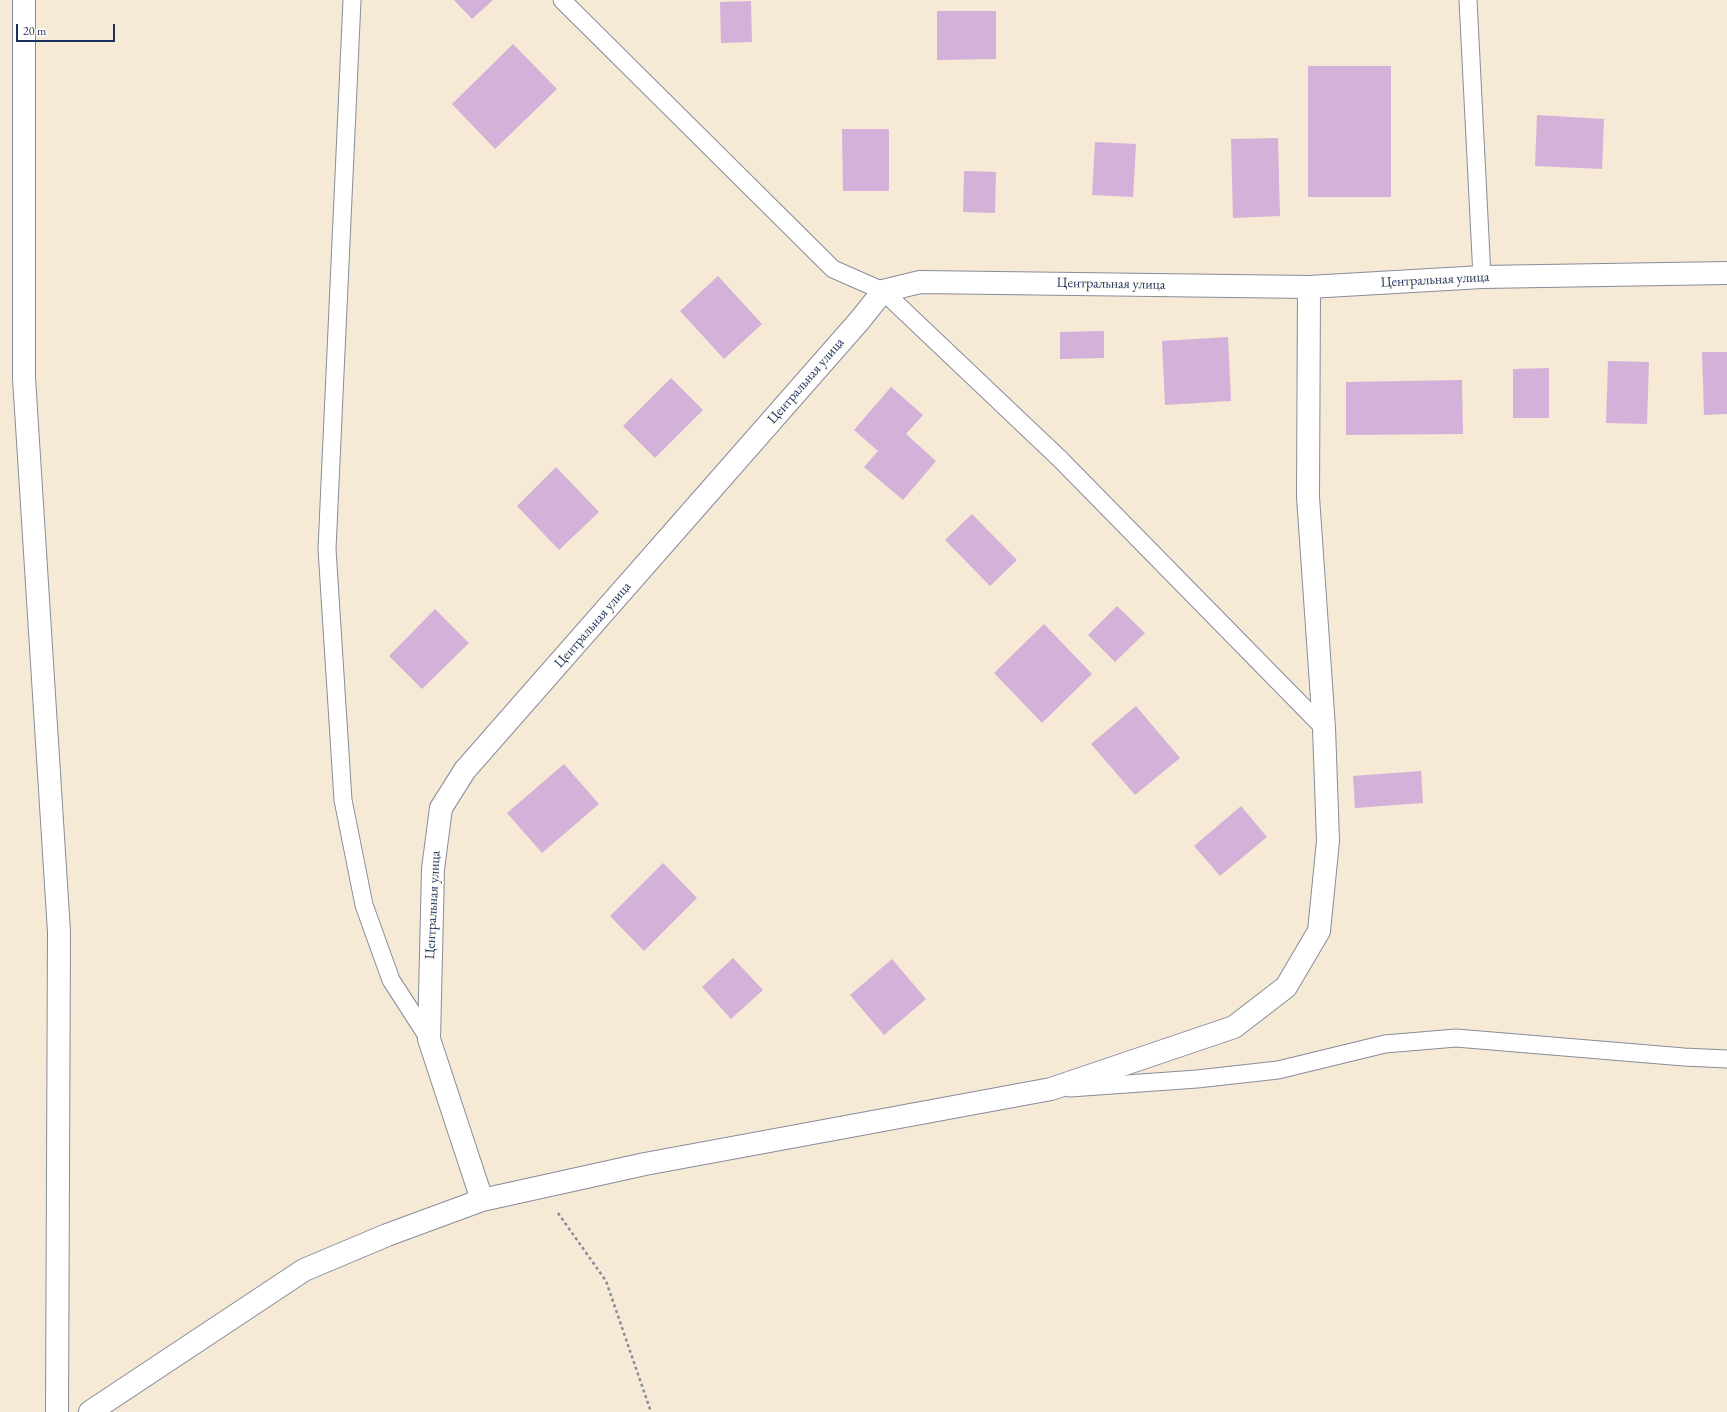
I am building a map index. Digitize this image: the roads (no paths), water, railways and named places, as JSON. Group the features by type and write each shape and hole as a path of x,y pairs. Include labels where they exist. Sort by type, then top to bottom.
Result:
{"street":[{"path":"24,0 24,378 59,932 57,1412"},
{"name":"Центральная улица","path":"482,1200 429,1039 433,869 441,808 465,770 855,326 883,291 920,282 1309,287 1482,277 1727,273"},
{"path":"90,1412 304,1270 387,1234 482,1200 645,1164 1051,1089 1234,1027 1286,987 1319,931 1328,841 1324,728 1308,497 1309,287"}],"lane":[{"path":"352,0 327,549 343,800 364,905 392,980 429,1039"},
{"path":"562,0 834,269 883,291 1060,459 1324,728"},
{"path":"1468,0 1482,277"},
{"path":"1051,1089 1197,1079 1278,1070 1385,1044 1456,1038 1684,1057 1727,1059"}]}
